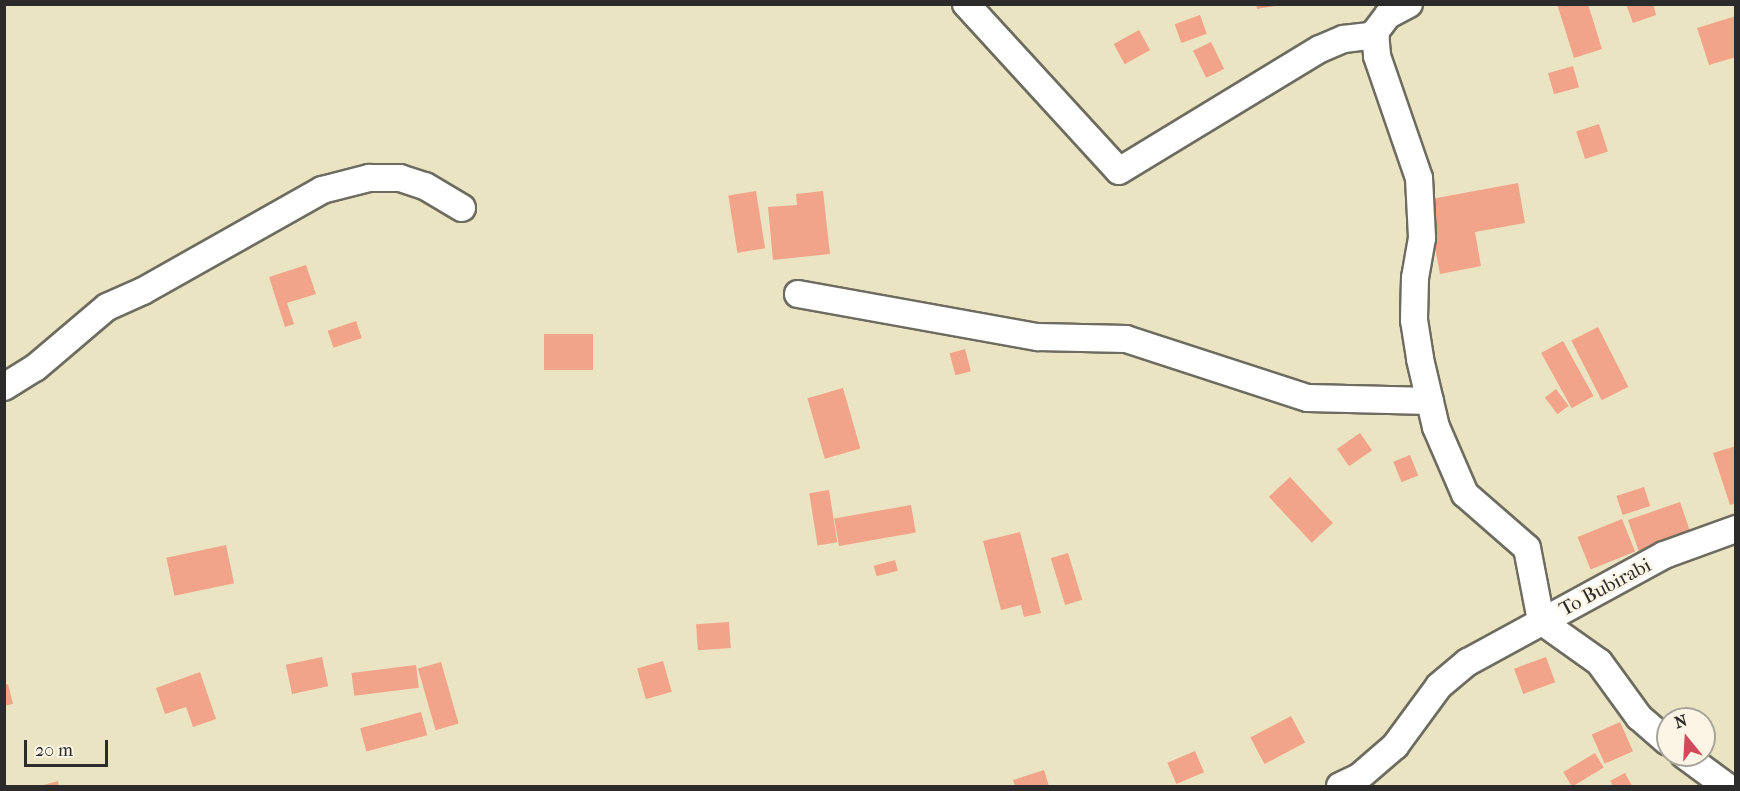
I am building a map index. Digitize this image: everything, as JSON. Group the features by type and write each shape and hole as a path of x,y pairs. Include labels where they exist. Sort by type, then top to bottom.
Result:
{"street":[{"path":"966,4 1119,171 1320,49 1344,39 1376,35"},
{"path":"1340,786 1359,777 1395,746 1439,686 1454,674 1541,621 1527,548 1465,494 1450,465 1430,401 1414,320 1415,278 1422,238 1419,178 1377,56 1376,35 1388,15 1409,4"},
{"path":"4,387 35,368 107,307 143,291 322,190 369,178 400,178 425,186 462,208"},
{"path":"798,294 1038,337 1126,339 1308,398 1430,401"},
{"name":"To Bubirabi","path":"1656,732 1639,717 1599,662 1541,621 1664,555 1736,529"},
{"path":"1700,767 1726,786"}],"building":[{"path":"1256,4 1275,4 1275,6 1257,9"},
{"path":"1557,4 1588,4 1602,49 1574,58"},
{"path":"1626,4 1653,4 1656,15 1633,23"},
{"path":"1200,15 1207,34 1181,43 1175,24"},
{"path":"1736,16 1736,57 1709,65 1697,28"},
{"path":"1139,30 1150,50 1125,64 1114,44"},
{"path":"1211,42 1224,69 1206,78 1193,51"},
{"path":"1573,66 1579,87 1554,94 1548,73"},
{"path":"1599,124 1608,152 1585,159 1576,131"},
{"path":"1518,183 1525,223 1475,232 1481,266 1440,274 1426,200"},
{"path":"756,191 765,248 737,253 728,195"},
{"path":"823,191 830,254 773,260 768,207 797,205 796,194"},
{"path":"306,265 316,294 287,303 294,324 285,327 269,277"},
{"path":"356,321 362,338 333,348 328,331"},
{"path":"1598,327 1628,387 1602,400 1571,341"},
{"path":"544,334 593,334 593,370 544,370"},
{"path":"1563,341 1594,396 1572,408 1541,353"},
{"path":"965,349 971,371 955,375 950,353"},
{"path":"843,388 860,449 825,459 807,398"},
{"path":"1556,389 1569,406 1557,414 1545,397"},
{"path":"1360,433 1372,450 1349,466 1337,449"},
{"path":"1736,446 1736,503 1730,505 1713,453"},
{"path":"1410,455 1418,475 1402,482 1393,462"},
{"path":"1290,477 1333,523 1312,543 1269,497"},
{"path":"1644,487 1650,506 1623,515 1616,496"},
{"path":"829,490 837,542 818,545 809,493"},
{"path":"1680,502 1693,540 1641,558 1628,520"},
{"path":"911,505 916,533 839,546 834,519"},
{"path":"1622,519 1635,551 1591,569 1577,537"},
{"path":"1020,532 1041,613 1024,617 1021,605 1001,610 983,541"},
{"path":"226,545 234,583 174,596 166,558"},
{"path":"1068,553 1082,600 1065,605 1051,558"},
{"path":"895,560 898,571 877,576 874,566"},
{"path":"729,622 731,648 698,650 696,624"},
{"path":"322,657 328,686 292,694 286,665"},
{"path":"1546,657 1555,682 1523,694 1514,669"},
{"path":"663,661 672,692 646,699 637,668"},
{"path":"441,662 459,724 436,730 418,669"},
{"path":"416,665 419,688 354,696 351,673"},
{"path":"200,672 216,719 193,727 186,707 165,714 156,688"},
{"path":"8,684 13,704 4,706 4,685"},
{"path":"421,712 427,735 366,751 360,728"},
{"path":"1291,716 1305,742 1264,764 1250,738"},
{"path":"1620,722 1633,751 1605,764 1592,735"},
{"path":"1195,751 1204,772 1176,784 1167,763"},
{"path":"1595,753 1604,768 1573,786 1563,772"},
{"path":"1044,770 1049,786 1015,786 1013,780"},
{"path":"1625,773 1632,786 1613,786 1610,781"},
{"path":"58,781 59,786 40,786"}]}
